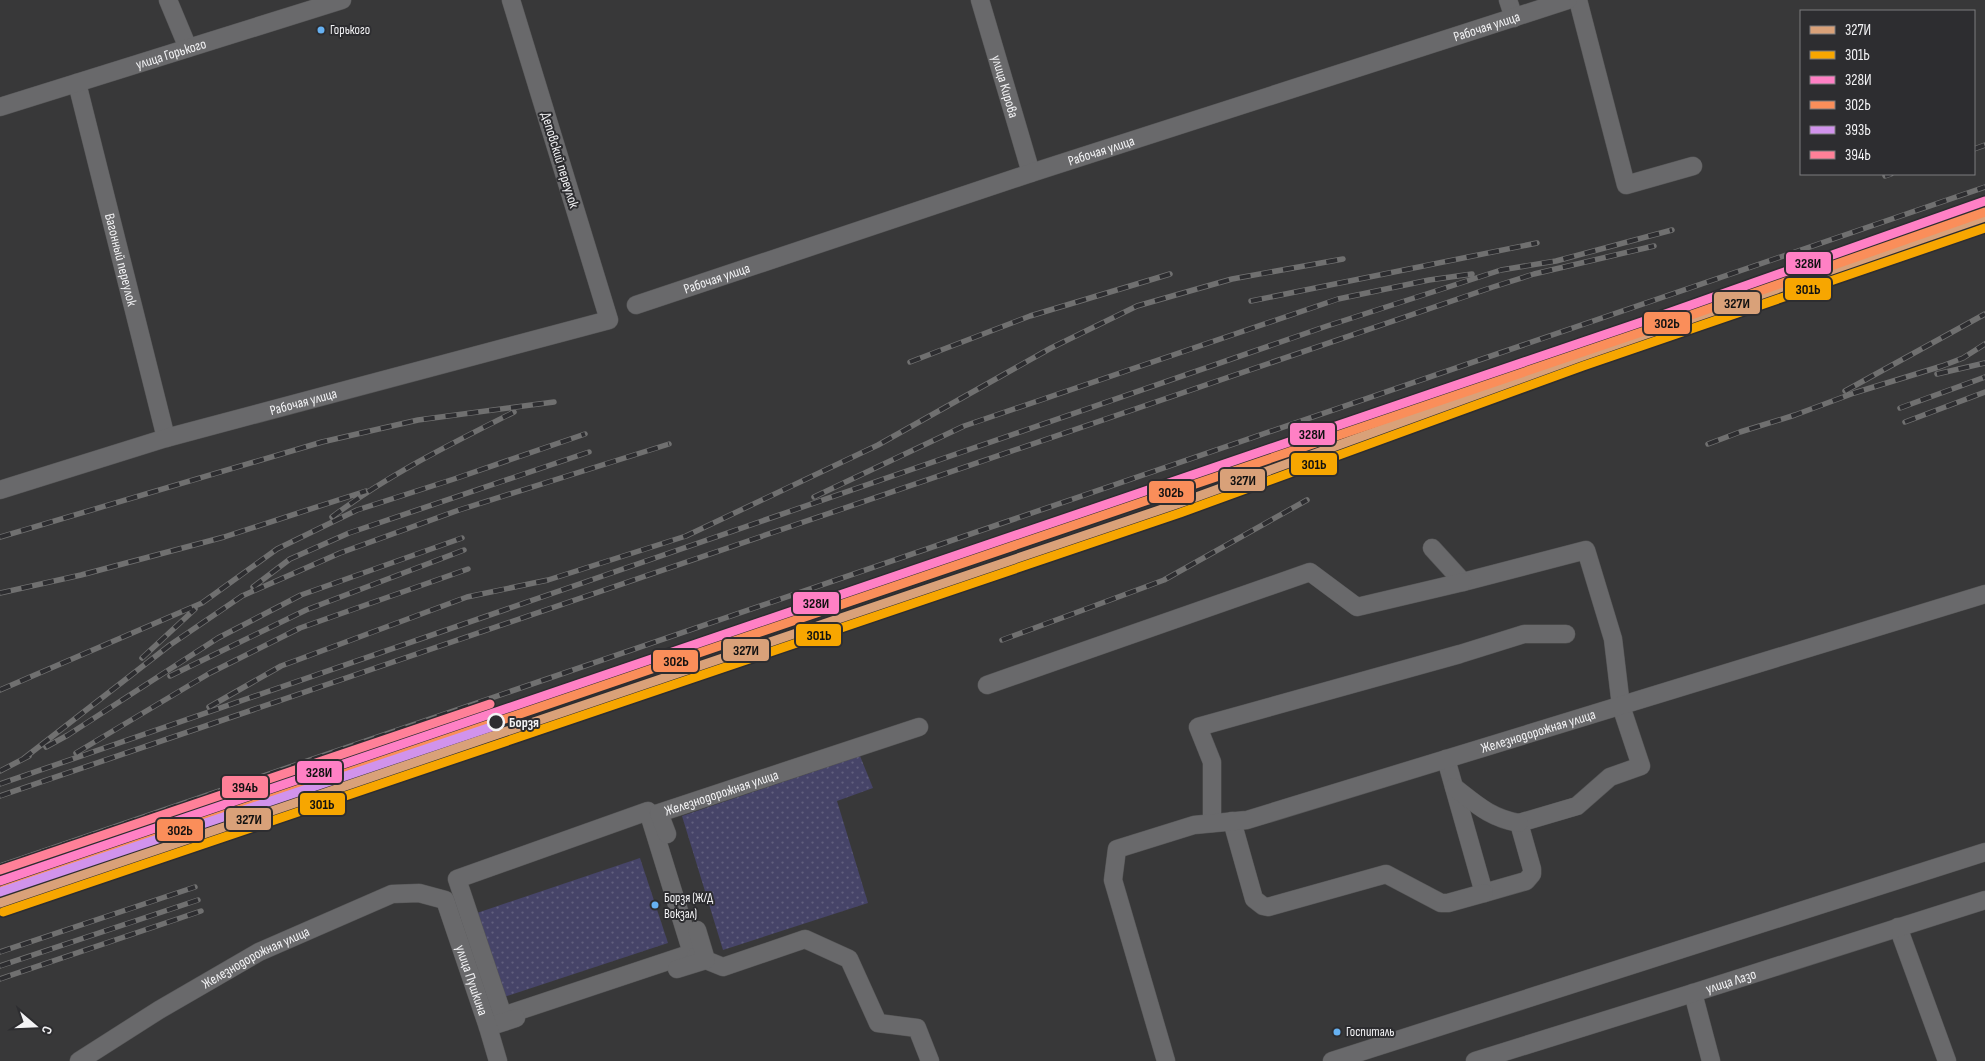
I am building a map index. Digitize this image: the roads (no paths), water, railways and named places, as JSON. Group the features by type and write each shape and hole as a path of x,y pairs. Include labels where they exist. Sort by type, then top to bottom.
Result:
{"street":[{"path":"168,0 188,48"},
{"name":"улица Горького","path":"0,107 342,0"},
{"name":"Деповский переулок","path":"511,0 609,320"},
{"name":"улица Кирова","path":"980,0 1031,172"},
{"path":"1508,0 1514,18"},
{"name":"Рабочая улица","path":"636,305 1031,172 1568,0"},
{"path":"1578,0 1626,185 1693,166"},
{"name":"Вагонный переулок","path":"77,83 166,438"},
{"name":"Рабочая улица","path":"0,490 166,438 609,320"},
{"path":"1432,548 1463,582"},
{"path":"987,685 1310,572 1357,606 1463,582 1586,550 1613,639 1621,706 1641,766 1610,777 1577,806 1519,823 1506,821 1489,814 1454,786"},
{"name":"Железнодорожная улица","path":"1166,1061 1113,880 1117,849 1194,825 1247,820 1985,594"},
{"path":"1212,823 1212,762 1198,727 1460,654 1524,634 1566,634"},
{"name":"Железнодорожная улица","path":"699,957 659,813 919,727"},
{"path":"1446,759 1484,893"},
{"path":"699,957 648,811 457,879 504,1016 699,957 723,967 805,939 849,960 878,1023 918,1028 930,1061"},
{"path":"1232,821 1254,899 1262,906 1268,907 1386,874 1441,903 1448,903 1526,881 1532,874 1532,869 1519,823"},
{"path":"1332,1061 1985,852"},
{"name":"Железнодорожная улица","path":"79,1061 159,1010 259,952 392,894 419,893 445,900"},
{"name":"улица Пушкина","path":"445,900 498,1061"},
{"name":"улица Лазо","path":"1475,1061 1693,994 1985,900"},
{"path":"1898,927 1947,1061"},
{"path":"488,1027 699,957"},
{"path":"1693,994 1712,1061"}],"railway":[{"path":"1975,149 1985,145"},
{"path":"0,866 1985,187"},
{"path":"0,784 1327,326 1501,270 1556,261 1672,230"},
{"path":"1251,301 1537,243"},
{"path":"0,796 1493,287 1534,274 1654,246"},
{"path":"209,707 281,666 467,597 548,580 686,536 878,445 1051,348 1137,306 1232,279 1343,259"},
{"path":"910,362 1030,316 1170,274"},
{"path":"814,497 964,426 1338,299 1429,280 1472,274"},
{"path":"1845,391 1985,314"},
{"path":"1708,444 1854,393 1942,366 1963,358 1985,344"},
{"path":"1937,374 1985,363"},
{"path":"1900,408 1985,377"},
{"path":"1905,422 1985,392"},
{"path":"0,537 322,442 418,420 554,402"},
{"path":"332,517 398,473 514,412"},
{"path":"0,690 202,603 277,549 357,510 585,434"},
{"path":"23,759 170,645 242,596 340,553 459,510 669,444"},
{"path":"253,587 290,559 349,533 589,452"},
{"path":"0,593 81,575 224,537 366,491"},
{"path":"1002,640 1164,580 1307,500"},
{"path":"46,747 68,735 218,638 301,595 462,538"},
{"path":"170,676 306,610 464,550"},
{"path":"76,753 210,673 300,628 468,569"},
{"path":"142,658 195,609"},
{"path":"0,771 29,756"},
{"path":"0,952 195,887"},
{"path":"0,966 198,900"},
{"path":"0,979 201,911"}],"place":[{"name":"Горького","path":"321,30"},
{"name":"Борзя","path":"496,722"},
{"name":"Борзя (Ж/Д Вокзал)","path":"655,905"},
{"name":"Госпиталь","path":"1337,1032"}]}
